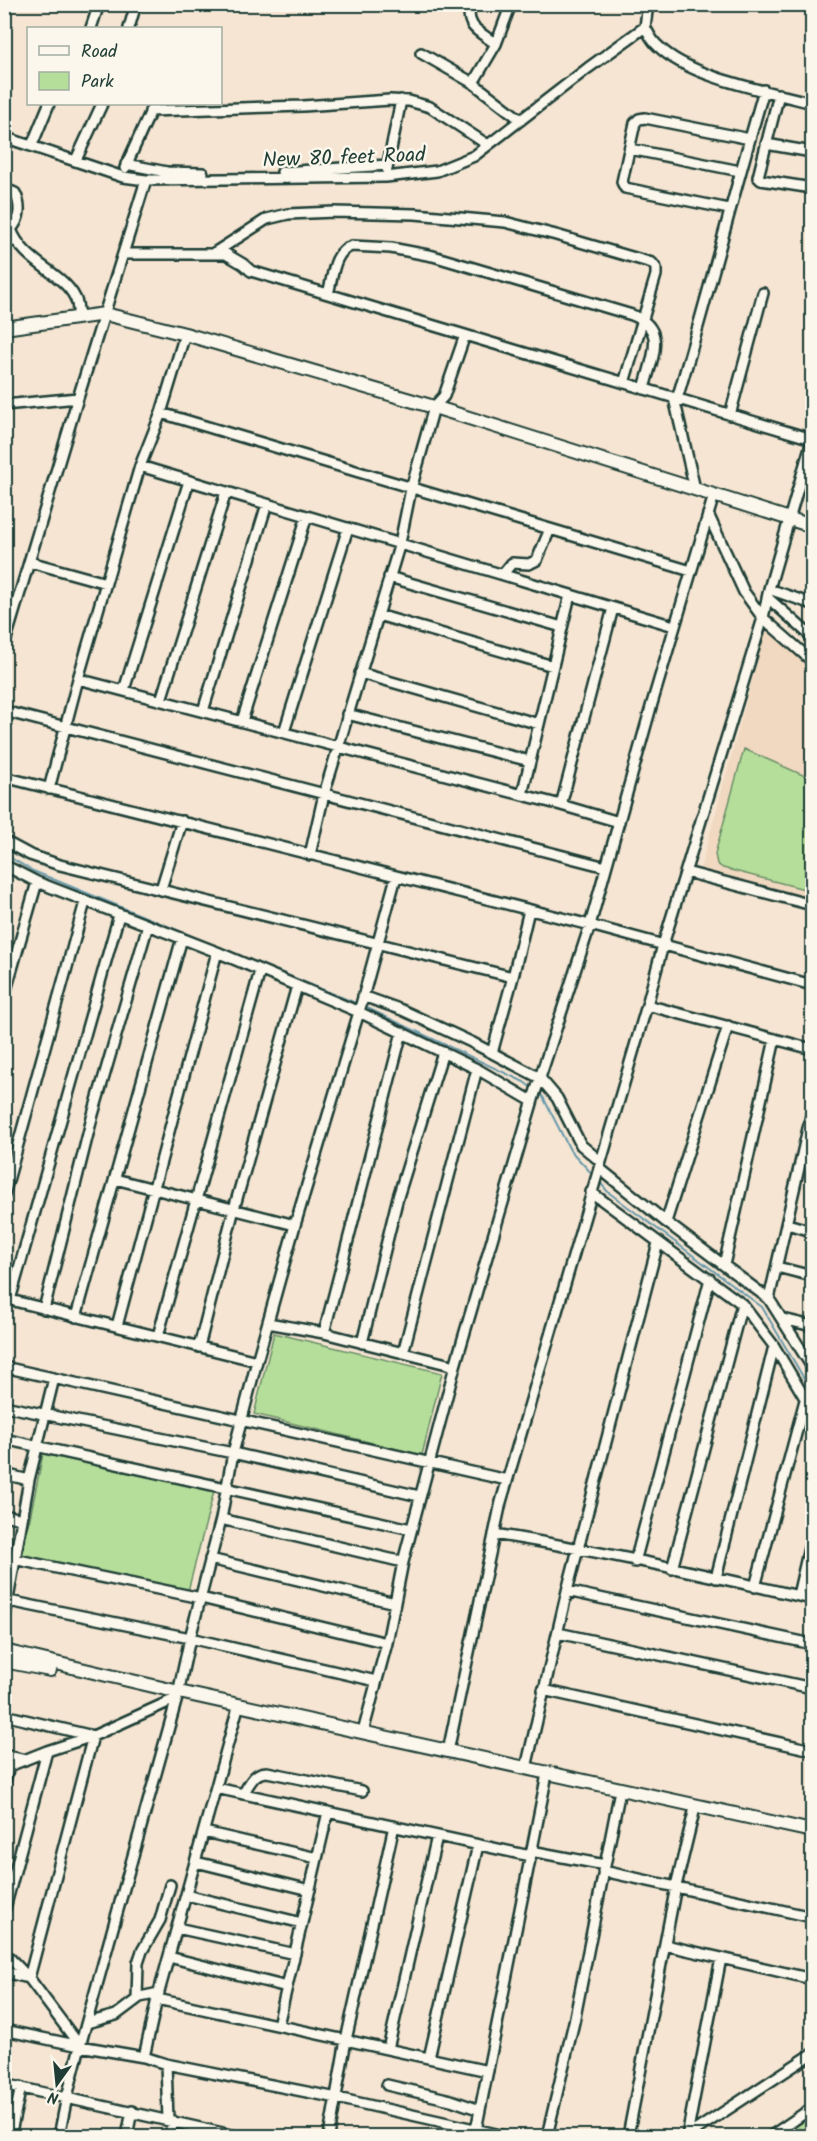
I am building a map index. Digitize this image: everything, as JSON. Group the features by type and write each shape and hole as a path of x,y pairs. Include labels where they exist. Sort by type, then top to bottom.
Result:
{"street":[{"path":"91,27 99,4"},
{"path":"129,27 136,4"},
{"path":"470,4 468,15 471,25 496,44"},
{"path":"473,83 496,44 511,4"},
{"path":"648,4 645,27 656,45 674,59 720,78 813,103"},
{"name":"New 80 feet Road","path":"4,137 123,177 146,180 404,177 437,171 474,156 645,27"},
{"path":"422,53 473,83 520,120"},
{"path":"695,489 675,398 700,323 729,209 764,90"},
{"path":"779,94 757,175 759,179 813,189"},
{"path":"386,177 401,100"},
{"path":"123,177 126,164 152,107 401,100 430,107 488,145"},
{"path":"32,145 49,105"},
{"path":"76,160 102,105"},
{"path":"729,209 625,188 622,182 635,123 642,118 750,139"},
{"path":"766,144 813,152"},
{"path":"630,150 740,171"},
{"path":"126,164 167,172 218,174 388,165"},
{"path":"4,646 146,180"},
{"path":"4,188 15,193 19,201 18,218 8,228 22,249 72,293 77,303 79,318"},
{"path":"214,253 267,219 288,214 334,212 415,214 505,222 654,265 656,275 624,383"},
{"path":"4,242 16,241"},
{"path":"328,294 341,251 352,246 412,251 433,256 642,319 650,325 655,339 644,389"},
{"path":"123,254 226,254 251,270 813,440 789,518 763,618 663,945 507,1480 448,1751"},
{"path":"730,415 763,293"},
{"path":"4,328 105,314 185,334 434,407 813,526"},
{"path":"49,789 78,679 140,466 161,413 185,334"},
{"path":"310,855 324,794 347,714 400,543 411,489 434,407 444,396 465,335"},
{"path":"4,405 78,398"},
{"path":"161,413 691,571"},
{"path":"140,466 674,626"},
{"path":"124,690 189,481"},
{"path":"161,700 226,492"},
{"path":"363,1732 387,1643 419,1496 455,1366 536,1089 590,925 674,626 714,495"},
{"path":"203,711 267,504"},
{"path":"708,514 744,592 763,618 813,661"},
{"path":"242,721 307,516"},
{"path":"284,732 348,528"},
{"path":"503,574 512,563 529,564 537,561 550,529"},
{"path":"30,562 106,583"},
{"path":"389,577 562,627"},
{"path":"768,594 813,604"},
{"path":"768,594 813,637"},
{"path":"522,795 570,595"},
{"path":"561,805 613,608"},
{"path":"378,615 553,666"},
{"path":"360,673 539,724"},
{"path":"78,679 619,822"},
{"path":"4,711 606,867"},
{"path":"347,714 530,761"},
{"path":"4,777 590,925 813,985"},
{"path":"161,889 182,821"},
{"path":"4,841 42,860 513,977"},
{"path":"5,869 217,952 359,1012 477,1069 557,1098 581,1145 600,1165 666,1222 769,1299 812,1364"},
{"path":"686,872 813,905"},
{"path":"59,2136 80,2046 178,1695 190,1638 221,1519 233,1453 257,1361 396,877"},
{"path":"4,997 37,882"},
{"path":"4,1196 85,902"},
{"path":"492,1053 529,910"},
{"path":"119,915 7,1300 257,1361"},
{"path":"44,1309 92,1118 148,925"},
{"path":"76,1317 182,938"},
{"path":"117,1326 152,1188 217,952"},
{"path":"158,1336 260,971"},
{"path":"199,1347 234,1209 297,986"},
{"path":"363,996 402,1010 492,1053 536,1089"},
{"path":"647,1005 813,1049"},
{"path":"666,1222 728,1026"},
{"path":"324,1333 402,1032"},
{"path":"724,1265 775,1039"},
{"path":"362,1343 398,1197 443,1052"},
{"path":"403,1353 477,1069"},
{"path":"769,1299 813,1111"},
{"path":"115,1179 295,1225"},
{"path":"591,1192 742,1304 774,1346 813,1410"},
{"path":"787,1224 813,1231"},
{"path":"526,1768 567,1591 658,1243"},
{"path":"777,1267 813,1276"},
{"path":"635,1562 711,1279"},
{"path":"672,1569 742,1304"},
{"path":"783,1319 813,1326"},
{"path":"268,1323 324,1333 455,1366"},
{"path":"716,1578 774,1346"},
{"path":"4,1367 507,1480"},
{"path":"4,1622 6,1600 16,1559 29,1480 54,1378"},
{"path":"755,1587 806,1400"},
{"path":"4,1406 43,1416 233,1453 419,1496"},
{"path":"4,1440 411,1529"},
{"path":"4,1474 29,1480"},
{"path":"4,1515 22,1519"},
{"path":"221,1519 403,1562"},
{"path":"494,1534 578,1548 813,1599"},
{"path":"798,1595 813,1535"},
{"path":"4,1557 201,1598 387,1643"},
{"path":"210,1559 395,1603"},
{"path":"567,1591 813,1644"},
{"path":"6,1600 190,1638 376,1681"},
{"path":"558,1633 813,1688"},
{"path":"4,1651 237,1711 813,1838"},
{"path":"4,1660 363,1732 813,1831"},
{"path":"543,1690 813,1750"},
{"path":"4,1785 7,1767 93,1736 178,1695"},
{"path":"144,2057 158,1996 237,1711"},
{"path":"4,1716 93,1736"},
{"path":"29,1978 93,1736"},
{"path":"4,1912 47,1751"},
{"path":"4,1755 25,1760"},
{"path":"243,1794 254,1776 267,1772 362,1791"},
{"path":"476,2130 546,1779"},
{"path":"216,1788 478,1845 604,1868 813,1917"},
{"path":"547,2136 574,2022 619,1796"},
{"path":"278,2025 328,1812"},
{"path":"628,2136 676,1886 694,1812"},
{"path":"329,2136 346,2040 394,1826"},
{"path":"204,1832 317,1858"},
{"path":"388,2049 437,1836"},
{"path":"429,2058 478,1845"},
{"path":"195,1862 310,1890"},
{"path":"137,1999 138,1963 142,1951 160,1920 170,1885"},
{"path":"186,1895 302,1923"},
{"path":"177,1928 295,1954"},
{"path":"665,1945 813,1979"},
{"path":"4,1952 29,1978 80,2046"},
{"path":"169,1957 287,1986"},
{"path":"687,2136 721,1958"},
{"path":"4,1972 29,1978"},
{"path":"87,2023 116,2015 144,1996 158,1996 488,2072"},
{"path":"4,2030 144,2057 166,2064 337,2098 505,2136"},
{"path":"687,2136 813,2054"},
{"path":"166,2064 171,2120 170,2136"},
{"path":"4,2084 171,2120 214,2134 236,2136"},
{"path":"387,2085 451,2100 480,2110"},
{"path":"10,2136 21,2087"},
{"path":"771,2136 813,2108"},
{"path":"127,2136 132,2111"}],"shaded area":[{"path":"767,626 812,668 812,900 700,870"}],"green space":[{"path":"744,749 812,779 812,891 723,868 717,864 715,854"},
{"path":"274,1333 442,1373 422,1455 254,1414"},
{"path":"43,1454 214,1491 188,1591 22,1557"},
{"path":"812,1548 812,1591 803,1589"},
{"path":"812,2116 812,2136 781,2136"}],"waterway":[{"path":"4,854 33,871 358,1004"},
{"path":"363,1006 524,1082 533,1089"},
{"path":"537,1092 543,1097 570,1150 594,1176"},
{"path":"598,1180 608,1192 762,1307 812,1392"}]}
